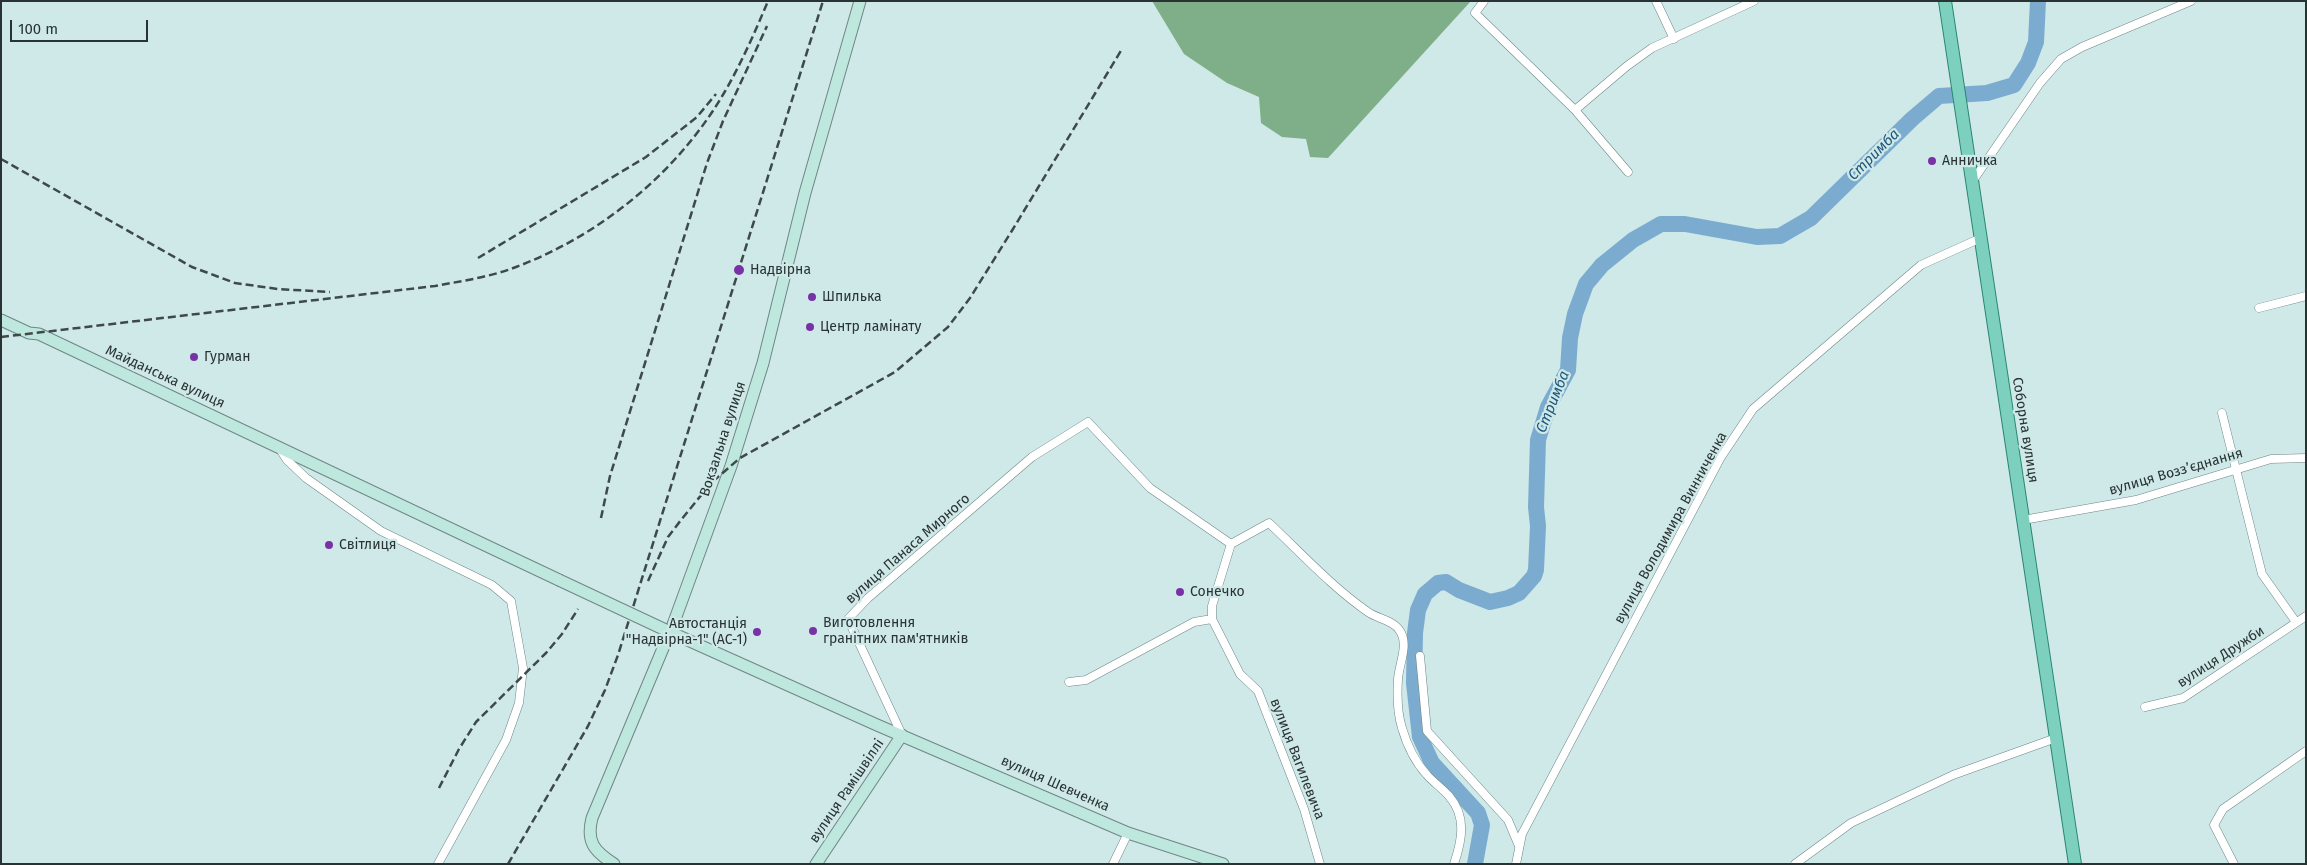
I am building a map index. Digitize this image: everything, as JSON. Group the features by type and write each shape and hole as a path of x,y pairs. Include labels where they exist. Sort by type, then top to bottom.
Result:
{"main road":[{"name":"Соборна вулиця","path":"1946,1 2076,864"}],"street":[{"name":"Вокзальна вулиця","path":"614,864 596,851 591,842 589,830 592,818 674,622 723,489 763,363 805,193 860,1"},
{"path":"1484,1 1476,13 1575,110 1628,172"},
{"path":"1656,1 1674,39"},
{"path":"1575,110 1627,66 1652,48 1754,1"},
{"path":"1972,182 2040,83 2061,59 2082,47 2192,1"},
{"name":"вулиця Володимира Винниченка","path":"1516,864 1522,834 1721,458 1753,409 1921,265 1981,238"},
{"path":"2259,308 2306,296"},
{"name":"Майданська вулиця","path":"1,320 29,333 38,334 585,592 877,725"},
{"path":"2222,413 2262,574 2296,622"},
{"name":"вулиця Панаса Мирного","path":"902,735 848,619 868,598 1032,457 1088,422 1150,488 1231,544"},
{"path":"278,446 287,460 306,478 344,506 381,530 492,585 511,601 523,668 519,703 506,740 438,864"},
{"name":"вулиця Воззʼєднання","path":"2023,520 2136,500 2270,459 2306,458"},
{"path":"1069,682 1086,680 1194,622 1212,619 1212,606 1231,544 1269,523 1352,601 1399,629 1404,638 1398,677 1397,702 1401,726 1415,758 1427,775 1454,802 1459,814 1463,836 1454,864"},
{"name":"вулиця Дружби","path":"2145,707 2183,698 2306,616"},
{"name":"вулиця Вагилевича","path":"1212,619 1240,674 1258,691 1304,809 1320,864"},
{"path":"1420,656 1427,731 1508,820 1519,846"},
{"name":"вулиця Шевченка","path":"877,725 1128,833 1223,864"},
{"name":"вулиця Рамішвіллі","path":"816,864 902,735"},
{"path":"1795,864 1851,823 1953,775 2056,738"},
{"path":"2234,864 2214,825 2223,808 2306,750"},
{"path":"1113,864 1128,833"}],"green space":[{"path":"1152,1 1471,1 1328,158 1310,157 1306,139 1282,137 1261,123 1259,97 1227,83 1184,54"}],"waterway":[{"name":"Стримба","path":"1475,864 1482,825 1478,813 1432,763 1420,737 1414,683 1415,633 1418,610 1425,594 1438,583 1446,582 1459,590 1490,602 1508,598 1519,593 1534,576 1536,570 1538,526 1536,507 1538,440 1548,407 1568,370 1570,338 1575,314 1586,284 1602,265 1633,240 1661,224 1685,224 1757,237 1780,236 1811,218 1912,119 1939,96 1987,93 2014,85 2028,63 2036,42 2038,1"}],"railway":[{"path":"1,337 435,286 496,273 547,254 607,219 635,198 684,149 724,93 748,48 768,1"},
{"path":"508,864 588,726 605,690 618,655 823,1"},
{"path":"601,518 610,476 707,163 723,121 767,26"},
{"path":"648,581 668,537 711,483 740,458 895,372 948,327 970,298 1122,49"},
{"path":"478,258 646,157 697,117 716,94"},
{"path":"1,159 192,267 235,283 278,289 330,292"},
{"path":"439,788 459,749 476,722 546,653 562,634 578,609"}],"place":[{"name":"Анничка","path":"1932,161"},
{"name":"Надвірна","path":"739,270"},
{"name":"Шпилька","path":"812,297"},
{"name":"Центр ламінату","path":"810,327"},
{"name":"Гурман","path":"194,357"},
{"name":"Світлиця","path":"329,545"},
{"name":"Сонечко","path":"1180,592"},
{"name":"Виготовлення гранітних пам'ятників","path":"813,631"},
{"name":"Автостанція \"Надвірна-1\" (АС-1)","path":"757,632"}]}
